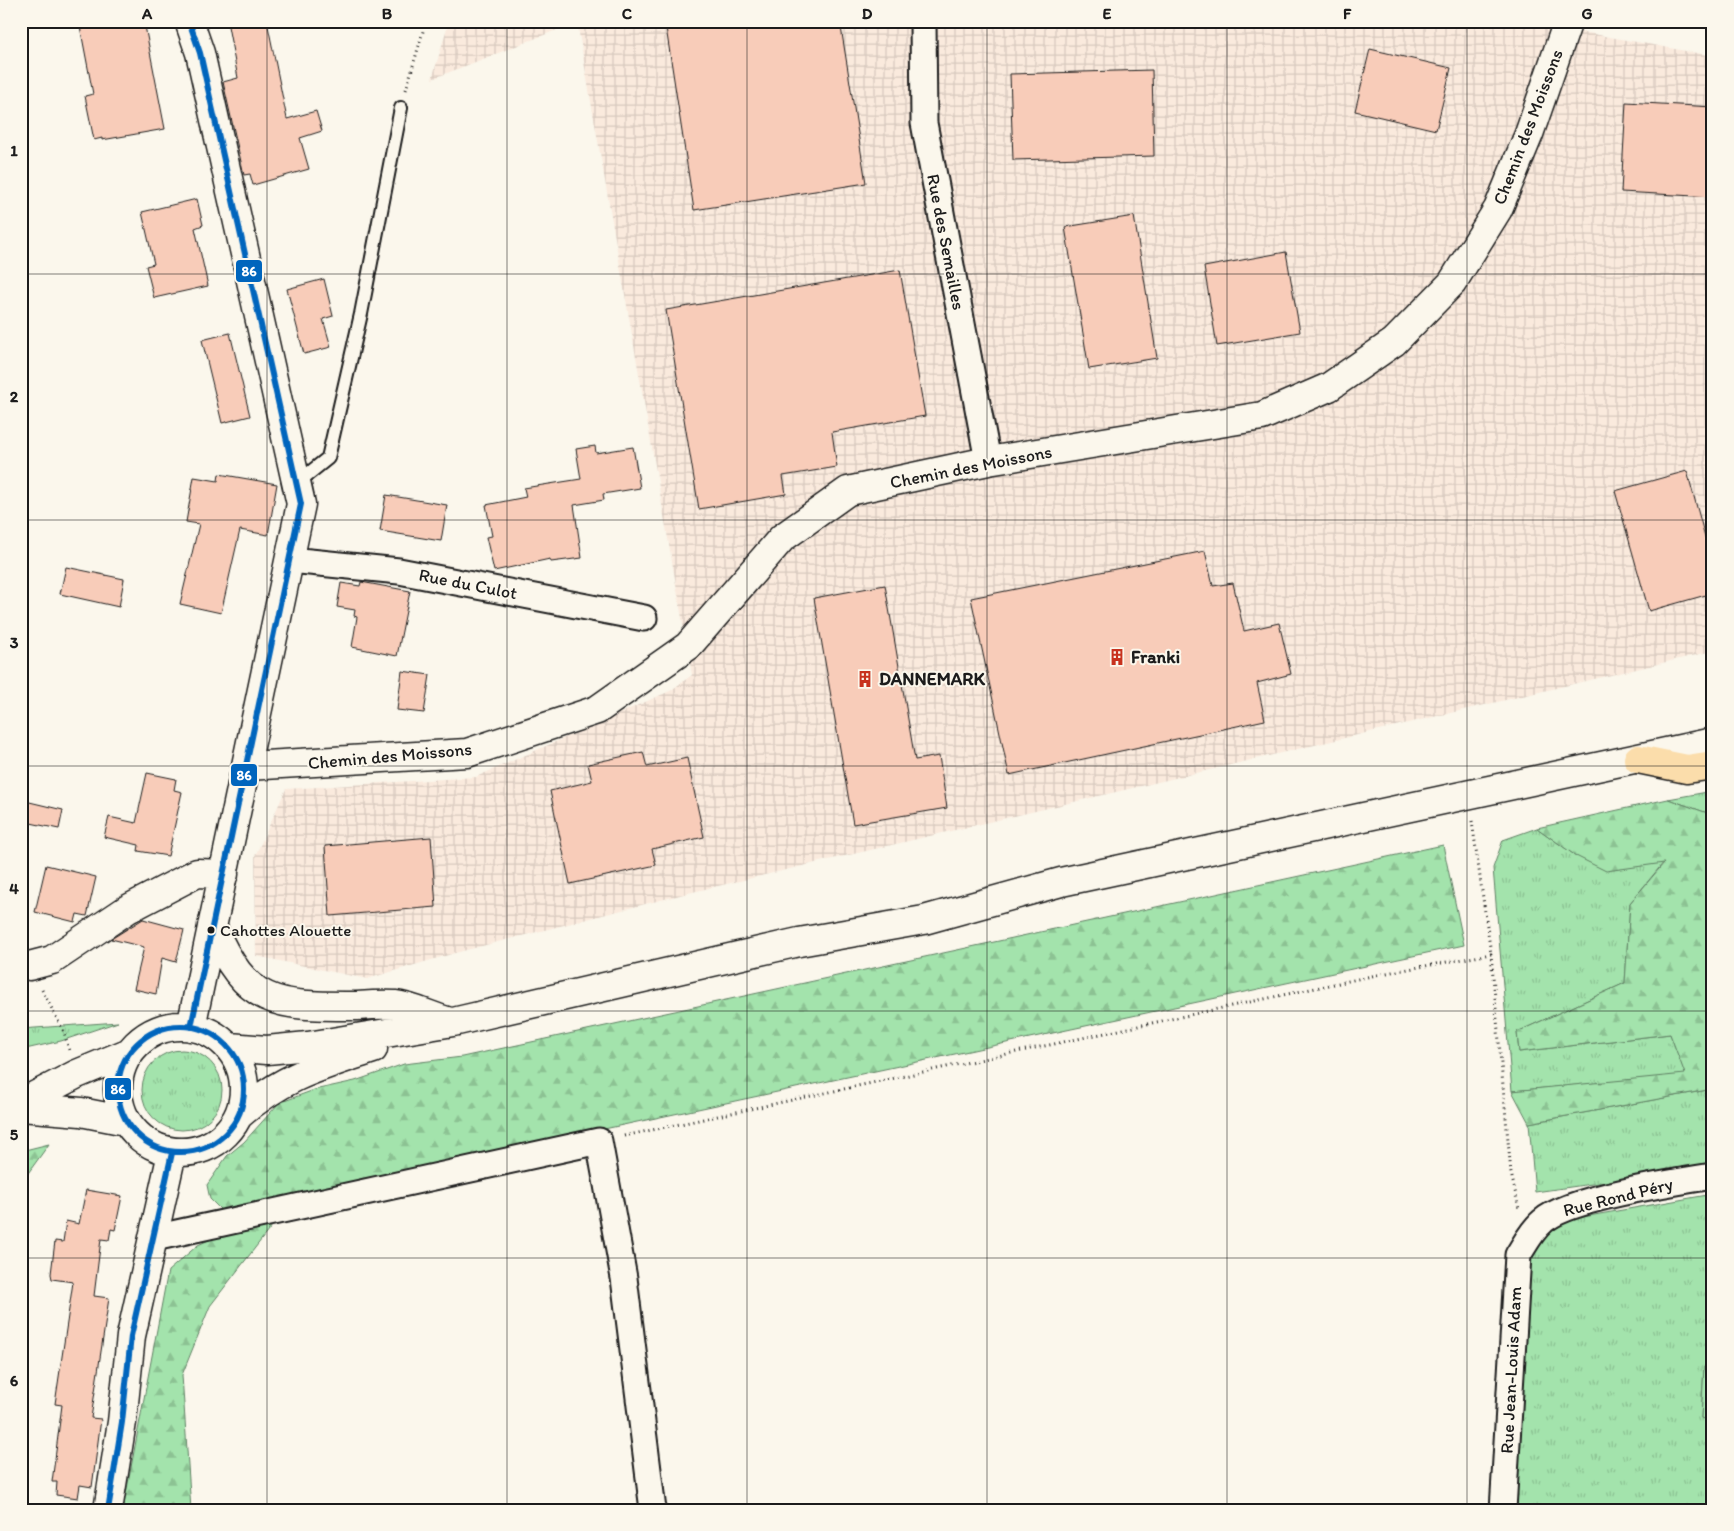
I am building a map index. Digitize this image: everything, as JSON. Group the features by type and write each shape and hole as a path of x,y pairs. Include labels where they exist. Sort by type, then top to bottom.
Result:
{"highway":[{"path":"1638,759 1687,769 1713,765"}],"street":[{"path":"189,21 200,53 301,504 248,766 191,1026"},
{"name":"Rue des Semailles","path":"923,21 924,123 988,461"},
{"name":"Chemin des Moissons","path":"248,766 467,753 597,710 688,646 782,538 848,491 988,461 1262,416 1329,387 1394,342 1452,283 1498,209 1529,134 1568,21"},
{"name":"Rue du Culot","path":"290,560 399,571 644,618"},
{"path":"229,1047 267,1050 308,1046 453,1022 799,942 924,920 1061,882 1713,742"},
{"path":"25,965 52,960 128,909 196,873 224,874"},
{"path":"212,926 223,952 242,978 254,990 284,1003 311,1006 396,1005 453,1022"},
{"path":"240,1115 244,1097 244,1079 239,1062 229,1047 205,1030 191,1026 173,1026 157,1031 142,1040 130,1052 123,1065 119,1079 120,1108 126,1121 138,1136 154,1147 172,1152 193,1152 212,1145 228,1132 240,1115 262,1095 281,1083 313,1069 453,1022"},
{"path":"21,1103 77,1074 130,1052"},
{"path":"21,1107 81,1112 126,1121"},
{"path":"154,1238 598,1141 624,1278 653,1510"},
{"path":"108,1510 122,1422 131,1336 172,1152"},
{"name":"Rue Rond Péry","path":"1532,1234 1543,1221 1563,1208 1667,1184 1713,1176"},
{"name":"Rue Jean-Louis Adam","path":"1503,1510 1518,1255 1532,1234"}],"lane":[{"path":"297,484 328,458 361,314 401,108"}],"path":[{"path":"401,108 426,21"},
{"path":"1468,796 1492,954 1511,1173 1517,1205 1532,1234"},
{"path":"598,1141 1381,974 1492,954"},
{"path":"25,965 64,1032 77,1074"}],"shaded area":[{"path":"449,21 1523,21 1713,56 1713,651 684,894 455,953 367,979 256,956 255,856 286,789 476,777 670,691 692,675 577,22 432,79"}],"green space":[{"path":"1713,791 1713,815 1668,799"},
{"path":"1668,799 1713,815 1713,1089 1529,1123 1512,1091 1685,1074 1670,1034 1519,1052 1517,1032 1625,983 1630,903 1664,863 1606,871 1576,856 1537,828"},
{"path":"1537,828 1576,856 1664,862 1630,903 1625,983 1517,1032 1519,1052 1670,1034 1686,1075 1512,1091 1493,868 1503,840"},
{"path":"1443,845 1464,945 296,1195 210,1306 182,1375 191,1510 123,1510 168,1271 198,1245 226,1232 227,1216 210,1199 207,1185 227,1156 244,1142 279,1103 314,1090 355,1081 404,1064 462,1057"},
{"path":"118,1022 61,1041 21,1050 21,1029"},
{"path":"182,1050 197,1053 210,1062 219,1075 222,1090 219,1105 210,1118 197,1127 182,1130 167,1127 154,1118 145,1105 142,1090 145,1075 154,1062 167,1053"},
{"path":"1713,1089 1713,1167 1535,1192 1529,1123"},
{"path":"49,1144 21,1183 21,1151"},
{"path":"1713,1194 1713,1357 1704,1367 1701,1418 1713,1422 1713,1510 1512,1510 1529,1259 1545,1232 1566,1220"},
{"path":"1713,1357 1713,1422 1701,1418 1704,1367"}],"building":[{"path":"79,21 144,21 165,129 94,140 85,96 93,94"},
{"path":"227,21 267,21 287,119 316,111 322,131 300,138 309,169 253,185 250,174 244,175 223,82 238,78"},
{"path":"665,21 840,21 866,183 694,210"},
{"path":"1370,49 1451,68 1436,130 1355,111"},
{"path":"1152,70 1154,156 1013,160 1010,74"},
{"path":"1626,102 1713,107 1713,197 1621,192"},
{"path":"197,199 203,225 195,228 208,286 154,298 146,266 154,264 142,212"},
{"path":"1134,216 1157,358 1089,369 1065,227"},
{"path":"1286,252 1300,332 1217,346 1204,267"},
{"path":"900,270 925,416 832,432 837,467 783,476 786,494 699,509 666,310"},
{"path":"324,279 333,316 323,319 331,347 304,354 287,289"},
{"path":"230,333 250,416 222,423 202,340"},
{"path":"595,446 596,453 633,447 640,488 603,494 604,500 574,505 582,558 551,562 550,559 494,571 486,537 492,536 486,505 526,497 524,488 581,479 576,449"},
{"path":"1687,471 1713,566 1713,593 1649,611 1615,491"},
{"path":"219,474 277,484 268,535 240,530 221,613 180,604 199,524 186,522 194,477 218,481"},
{"path":"386,495 447,505 441,541 380,531"},
{"name":"Franki","path":"1205,551 1213,586 1233,583 1244,631 1279,623 1291,674 1257,683 1265,720 1009,775 971,598"},
{"path":"66,567 124,579 119,607 60,594"},
{"path":"361,582 410,591 397,656 352,647 357,617 354,616 355,610 337,607 341,583 360,586"},
{"name":"DANNEMARK","path":"885,585 915,760 939,756 947,808 853,824 814,598"},
{"path":"402,671 430,675 424,713 397,710"},
{"path":"643,752 647,767 687,758 704,837 652,849 656,865 570,884 550,791 592,781 588,764"},
{"path":"147,773 176,779 174,790 182,792 168,856 138,851 139,845 104,837 109,817 136,823"},
{"path":"21,800 63,810 59,829 21,821"},
{"path":"431,837 436,907 330,916 325,846"},
{"path":"46,865 96,877 87,916 77,914 75,922 35,912"},
{"path":"143,919 184,930 176,962 162,958 156,994 134,989 144,947 111,939"},
{"path":"86,1190 122,1196 115,1230 111,1229 109,1240 101,1239 94,1296 109,1298 91,1418 101,1419 92,1487 80,1485 78,1498 56,1495 57,1482 52,1482 62,1405 55,1404 73,1282 52,1279 51,1274 55,1241 63,1242 66,1221 79,1224"}],"transit line":[{"name":"86","path":"189,21 200,53 301,504 191,1027"},
{"name":"86","path":"181,1026 205,1031 226,1044 239,1065 244,1089 239,1113 226,1134 205,1147 181,1152 157,1147 136,1134 123,1113 118,1089 123,1065 136,1044 157,1031 181,1026"},
{"name":"86","path":"108,1510 122,1422 131,1336 172,1153"}],"place":[{"name":"Franki","path":"1117,657"},
{"name":"DANNEMARK","path":"865,679"},
{"name":"Cahottes Alouette","path":"211,930"}]}
